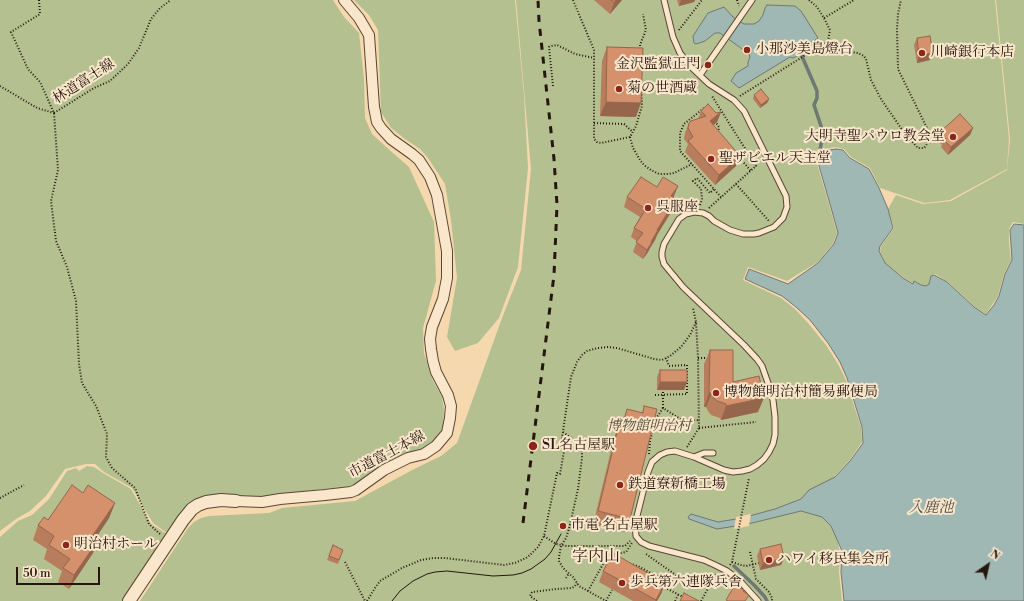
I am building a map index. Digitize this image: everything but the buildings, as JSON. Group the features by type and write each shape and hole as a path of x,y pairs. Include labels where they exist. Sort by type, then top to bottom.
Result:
{"street":[{"name":"市道富士本線","path":"129,601 186,515 198,505 214,501 262,502 350,492 356,490 384,470 408,458 424,454 436,446 447,433 451,406 448,395 436,372 430,339 432,326 443,299 447,278 447,251 437,195 426,169 419,160 385,134 377,122 374,108 369,35 359,18 344,0"}],"lane":[{"path":"664,0 673,37 683,58 709,84 734,100 741,108 746,115 783,190 787,202 785,213 779,223 770,229 759,233 749,234 730,230 703,213 694,212 686,214 679,219 664,244 662,257 664,264 682,287 744,345 762,366 773,400 775,435 773,444 764,459 750,469 742,471 733,472 724,470 694,457 675,451 660,455 656,458 648,472 635,524 635,530 636,536 645,544 704,560 726,571 739,580 758,601"},
{"path":"700,75 752,0"},
{"path":"694,457 704,453 713,453"}],"path":[{"path":"39,0 40,14 11,32 28,69 40,82 54,113 58,170 51,201 56,241 68,267 76,301 82,383 96,406 107,434 106,458 112,468 135,488 149,524 156,532 170,540"},
{"name":"林道富士線","path":"0,86 37,108 54,113 94,88 110,81 128,64 139,48 151,19 160,8 172,0"},
{"path":"573,0 594,50 594,139 601,143 630,137"},
{"path":"673,37 702,0"},
{"path":"809,0 817,7 830,30 828,41 831,46 841,51 858,53 864,56 871,80 893,117 905,134 918,148 924,148 928,141 927,128 898,69 897,29 901,0"},
{"path":"824,18 854,0"},
{"path":"640,53 640,45 646,30 643,14"},
{"path":"734,100 828,41"},
{"path":"553,86 549,47 557,45 575,54 594,58"},
{"path":"641,77 642,106 636,126 630,137 633,148 640,160 644,165 660,174 674,173 692,164"},
{"path":"710,93 756,166 710,207"},
{"path":"708,112 704,108 684,124 680,133 680,151 721,197"},
{"path":"712,117 719,127 718,134"},
{"path":"594,123 624,124 633,132"},
{"path":"737,155 751,171"},
{"path":"702,198 701,189 693,181 697,178 710,193 714,189"},
{"path":"736,184 768,221"},
{"path":"690,442 699,428 696,322 692,304"},
{"path":"345,562 366,601 380,581 415,562 433,558 445,558 498,565 520,561 530,555 538,547 544,536 557,473 560,474 564,450 562,438 572,377 577,362 587,351 598,348 617,348 662,360 673,354 681,347 690,335 696,322"},
{"path":"655,395 688,394 687,366 669,366 666,358"},
{"path":"698,358 711,358"},
{"path":"648,472 650,441 655,420 663,408 663,394"},
{"path":"663,408 685,422 699,420"},
{"path":"699,428 756,422"},
{"path":"563,432 578,442 582,450 582,458 578,489 569,530 561,546 559,561 563,568 580,586 606,601 612,590"},
{"path":"749,477 732,563 741,566 759,563"},
{"path":"0,498 24,485"},
{"path":"544,536 561,546 625,546"},
{"path":"628,565 631,564 663,578 679,581 680,578 645,553 643,550 645,544"},
{"path":"588,591 608,555 626,552 630,546"},
{"path":"750,552 756,579 770,592 772,601"},
{"path":"701,601 718,572"},
{"path":"566,578 569,573"},
{"path":"537,601 530,596 532,592 572,588 577,582"},
{"path":"658,584 684,598"},
{"path":"675,601 678,595"}],"green space":[{"path":"0,0 333,0 344,17 359,33 364,79 365,118 372,134 409,167 434,222 436,281 423,328 424,353 433,381 442,397 444,410 443,432 431,445 422,450 406,453 381,465 352,486 279,494 262,498 212,495 204,496 190,503 179,515 167,533 153,523 132,488 104,472 95,464 86,464 65,469 46,496 30,511 0,531"},
{"path":"354,0 515,0 524,95 528,168 518,267 499,318 478,343 455,351 447,337 457,278 451,220 445,184 428,158 420,149 391,128 381,112 378,30 369,15"},
{"name":"博物館明治村","path":"516,0 995,0 1009,139 1007,169 950,200 924,203 880,188 870,168 851,157 844,149 835,147 823,150 821,148 816,151 815,157 837,233 833,244 818,262 787,281 748,267 743,280 781,298 795,309 826,345 845,378 861,427 862,442 849,461 834,477 827,503 831,513 840,552 839,572 842,601 140,601 188,528 201,518 209,516 269,513 282,508 355,501 441,456 457,443 521,270 531,169"},
{"path":"996,0 1024,0 1024,224 1013,222 1009,229 1011,260 1004,274 998,296 986,314 975,307 948,282 935,274 931,276 929,284 926,286 915,281 913,283 885,263 880,251 881,246 894,228 888,209 896,195 923,204 951,201 1007,170 1010,139"},
{"path":"87,466 94,467 131,489 151,524 167,534 123,601 0,601 0,537 18,521 32,515 49,499 67,471 76,468 79,471"}],"water":[{"path":"767,5 795,6 801,11 818,38 807,46 808,49 801,54 793,58 790,57 739,88 731,81 736,73 748,66 750,57 749,54 720,33 715,33 705,41 696,44 694,43 693,36 708,13 724,7 733,17 744,24 754,24 759,21"},
{"name":"入鹿池","path":"820,150 843,150 850,158 869,169 879,188 888,209 893,228 880,246 879,251 885,263 913,284 914,281 926,286 929,284 931,276 934,275 947,282 974,307 986,315 999,296 1005,274 1012,260 1010,230 1014,224 1024,225 1024,601 844,601 841,572 842,551 831,526 822,517 801,511 748,524 717,529 689,519 688,517 691,514 718,522 742,518 775,509 801,499 809,490 835,477 850,461 863,443 862,427 847,378 840,362 828,343 810,320 782,296 745,279 749,269 788,284 818,263 834,244 838,233 817,159 817,152"}],"pier":[{"path":"751,514 749,526 734,529 736,517"}],"waterway":[{"path":"801,54 817,91 817,98 814,105 825,138 821,144 820,150"},
{"path":"734,566 755,586 767,601"}],"tram line":[{"path":"392,601 400,591 413,581 435,572 447,571 493,576 522,573 531,569 545,559 551,552 561,534"}],"railway":[{"path":"523,523 554,275 557,205 554,159 538,0"}],"place":[{"name":"小那沙美島燈台","path":"747,50"},
{"name":"川崎銀行本店","path":"922,53"},
{"name":"金沢監獄正門","path":"708,65"},
{"name":"菊の世酒蔵","path":"619,89"},
{"name":"大明寺聖パウロ教会堂","path":"953,137"},
{"name":"聖ザビエル天主堂","path":"711,159"},
{"name":"呉服座","path":"648,208"},
{"name":"博物館明治村簡易郵便局","path":"716,393"},
{"name":"SL名古屋駅","path":"533,446"},
{"name":"鉄道寮新橋工場","path":"620,485"},
{"name":"市電 名古屋駅","path":"563,526"},
{"name":"明治村ホール","path":"66,545"},
{"name":"ハワイ移民集会所","path":"769,560"},
{"name":"歩兵第六連隊兵舎","path":"622,583"}],"district":[{"name":"字内山","path":"596,557"}]}
